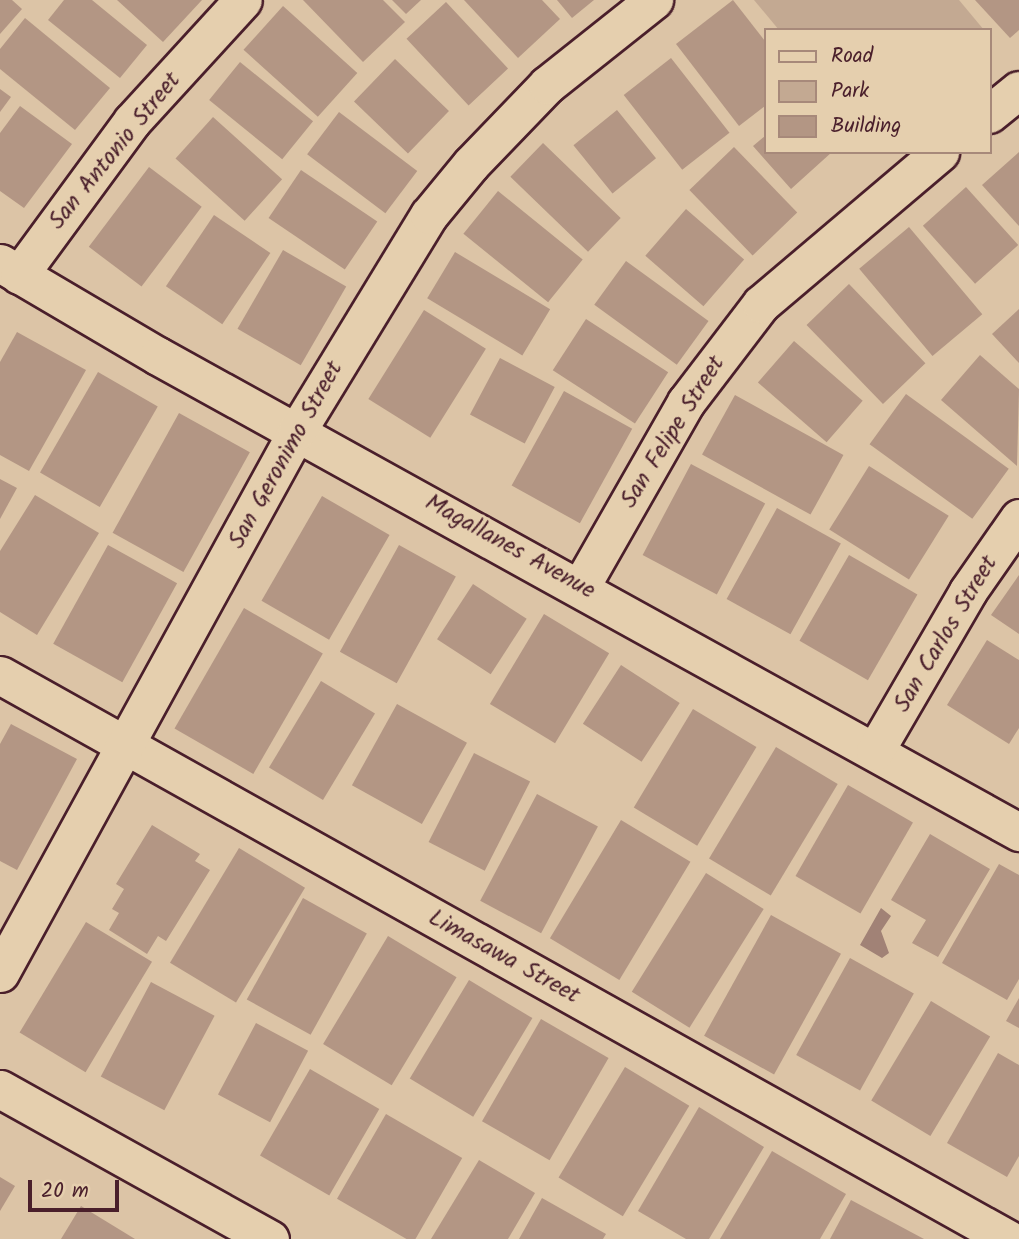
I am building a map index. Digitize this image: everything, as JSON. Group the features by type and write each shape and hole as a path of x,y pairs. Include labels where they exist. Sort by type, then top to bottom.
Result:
{"street":[{"name":"San Antonio Street","path":"9,269 132,121 243,0"},
{"name":"San Geronimo Street","path":"0,973 297,431 429,215 471,164 547,85 654,0"},
{"path":"991,112 1019,90"},
{"name":"San Felipe Street","path":"581,586 686,402 761,304 938,154"},
{"name":"Magallanes Avenue","path":"9,269 1019,832"},
{"name":"San Carlos Street","path":"875,751 968,591 1019,518"},
{"name":"Limasawa Street","path":"0,675 1008,1239"},
{"path":"0,1089 270,1239"}],"green space":[{"path":"754,0 959,0 982,28 777,28"}],"shaded area":[{"path":"881,908 891,916 881,931 889,953 882,958 860,945"}],"building":[{"path":"0,0 12,0 22,9 0,34"},
{"path":"64,0 92,0 147,45 120,78 48,20"},
{"path":"117,0 202,0 163,42"},
{"path":"303,0 383,0 405,22 363,62"},
{"path":"392,0 421,0 406,14"},
{"path":"464,0 542,0 560,19 518,58"},
{"path":"557,0 594,0 572,18"},
{"path":"733,0 764,40 764,107 739,126 676,44"},
{"path":"975,0 1019,0 1019,30 1010,38"},
{"path":"446,2 508,69 469,105 407,39"},
{"path":"283,6 357,73 318,117 244,50"},
{"path":"25,18 110,88 75,130 0,69 0,49"},
{"path":"671,58 729,133 682,170 624,95"},
{"path":"395,59 449,111 408,154 354,101"},
{"path":"240,62 313,121 282,159 209,100"},
{"path":"0,89 11,97 0,112"},
{"path":"20,106 72,144 24,208 0,191 0,133"},
{"path":"617,110 656,158 612,193 573,145"},
{"path":"339,112 417,171 385,213 307,154"},
{"path":"213,117 282,179 245,221 176,159"},
{"path":"764,137 764,154 830,154 791,189 753,146"},
{"path":"543,143 621,218 588,252 510,177"},
{"path":"734,147 797,212 753,256 689,190"},
{"path":"1019,152 1019,226 982,185"},
{"path":"149,167 202,207 142,287 89,247"},
{"path":"301,170 377,221 345,270 269,218"},
{"path":"966,187 1018,245 975,284 923,226"},
{"path":"498,191 583,260 548,302 463,234"},
{"path":"686,209 744,260 703,306 645,256"},
{"path":"214,215 270,253 222,324 166,286"},
{"path":"909,227 982,314 932,356 859,269"},
{"path":"283,250 346,286 301,365 238,329"},
{"path":"455,252 550,309 522,355 427,298"},
{"path":"626,261 709,321 677,365 594,305"},
{"path":"849,284 925,363 883,404 807,325"},
{"path":"1019,309 1019,363 992,334"},
{"path":"424,310 486,349 430,438 368,399"},
{"path":"586,319 668,372 635,424 553,370"},
{"path":"17,332 86,370 29,471 0,455 0,362"},
{"path":"794,341 863,401 827,442 758,383"},
{"path":"980,355 1019,389 1017,466 941,400"},
{"path":"500,358 555,387 525,444 470,415"},
{"path":"98,372 158,406 100,507 40,472"},
{"path":"564,391 632,429 580,523 512,485"},
{"path":"906,394 1009,469 972,519 870,444"},
{"path":"735,395 843,455 810,515 702,454"},
{"path":"179,413 250,452 183,572 113,533"},
{"path":"691,464 765,503 717,594 643,555"},
{"path":"869,466 949,516 909,579 829,530"},
{"path":"0,479 17,488 0,519"},
{"path":"35,495 99,533 37,635 0,612 0,551"},
{"path":"322,496 390,535 329,640 262,601"},
{"path":"777,508 841,543 790,634 727,599"},
{"path":"108,545 177,583 122,682 53,644"},
{"path":"399,545 456,577 397,683 340,652"},
{"path":"849,555 917,594 868,680 800,641"},
{"path":"1019,575 1019,634 991,615"},
{"path":"473,584 527,619 491,674 437,639"},
{"path":"244,608 323,654 253,774 175,728"},
{"path":"544,614 609,653 555,743 490,704"},
{"path":"987,640 1019,660 1019,728 1009,744 947,705"},
{"path":"621,665 680,703 642,762 583,724"},
{"path":"321,681 375,713 323,800 269,768"},
{"path":"397,704 467,743 422,824 352,785"},
{"path":"693,709 756,747 697,846 634,808"},
{"path":"11,724 77,759 17,870 0,861 0,744"},
{"path":"776,747 838,784 771,896 709,858"},
{"path":"474,753 530,782 485,871 429,842"},
{"path":"848,785 913,822 860,913 796,876"},
{"path":"537,794 598,826 541,933 480,901"},
{"path":"621,820 690,862 619,980 550,938"},
{"path":"152,825 200,854 195,861 210,870 166,941 158,936 147,954 109,930 119,913 112,909 124,889 116,884"},
{"path":"930,834 990,869 938,957 912,943 926,920 891,900"},
{"path":"239,848 305,888 236,1003 170,963"},
{"path":"999,864 1019,875 1019,979 1007,1000 942,963"},
{"path":"706,873 764,909 689,1028 632,992"},
{"path":"303,898 367,933 311,1035 247,999"},
{"path":"771,915 841,954 774,1074 704,1036"},
{"path":"86,922 152,962 86,1072 20,1033"},
{"path":"388,936 457,977 392,1085 323,1044"},
{"path":"850,958 914,993 860,1090 796,1055"},
{"path":"469,980 532,1018 473,1117 410,1079"},
{"path":"151,982 215,1016 164,1110 101,1076"},
{"path":"1019,998 1019,1028 1006,1021"},
{"path":"931,1001 990,1037 930,1136 871,1100"},
{"path":"541,1019 609,1058 550,1160 482,1121"},
{"path":"256,1023 308,1051 270,1122 218,1095"},
{"path":"998,1053 1019,1065 1019,1156 1007,1177 947,1143"},
{"path":"625,1067 689,1106 623,1216 559,1178"},
{"path":"310,1069 379,1109 329,1196 260,1156"},
{"path":"699,1107 764,1147 709,1239 686,1239 638,1211"},
{"path":"386,1114 462,1158 415,1239 407,1239 337,1199"},
{"path":"772,1151 846,1194 820,1239 720,1239"},
{"path":"479,1160 535,1193 508,1239 431,1239"},
{"path":"0,1177 15,1186 0,1211"},
{"path":"542,1198 606,1234 603,1239 519,1239"},
{"path":"851,1200 924,1239 830,1239"},
{"path":"81,1206 135,1239 61,1239"}]}
